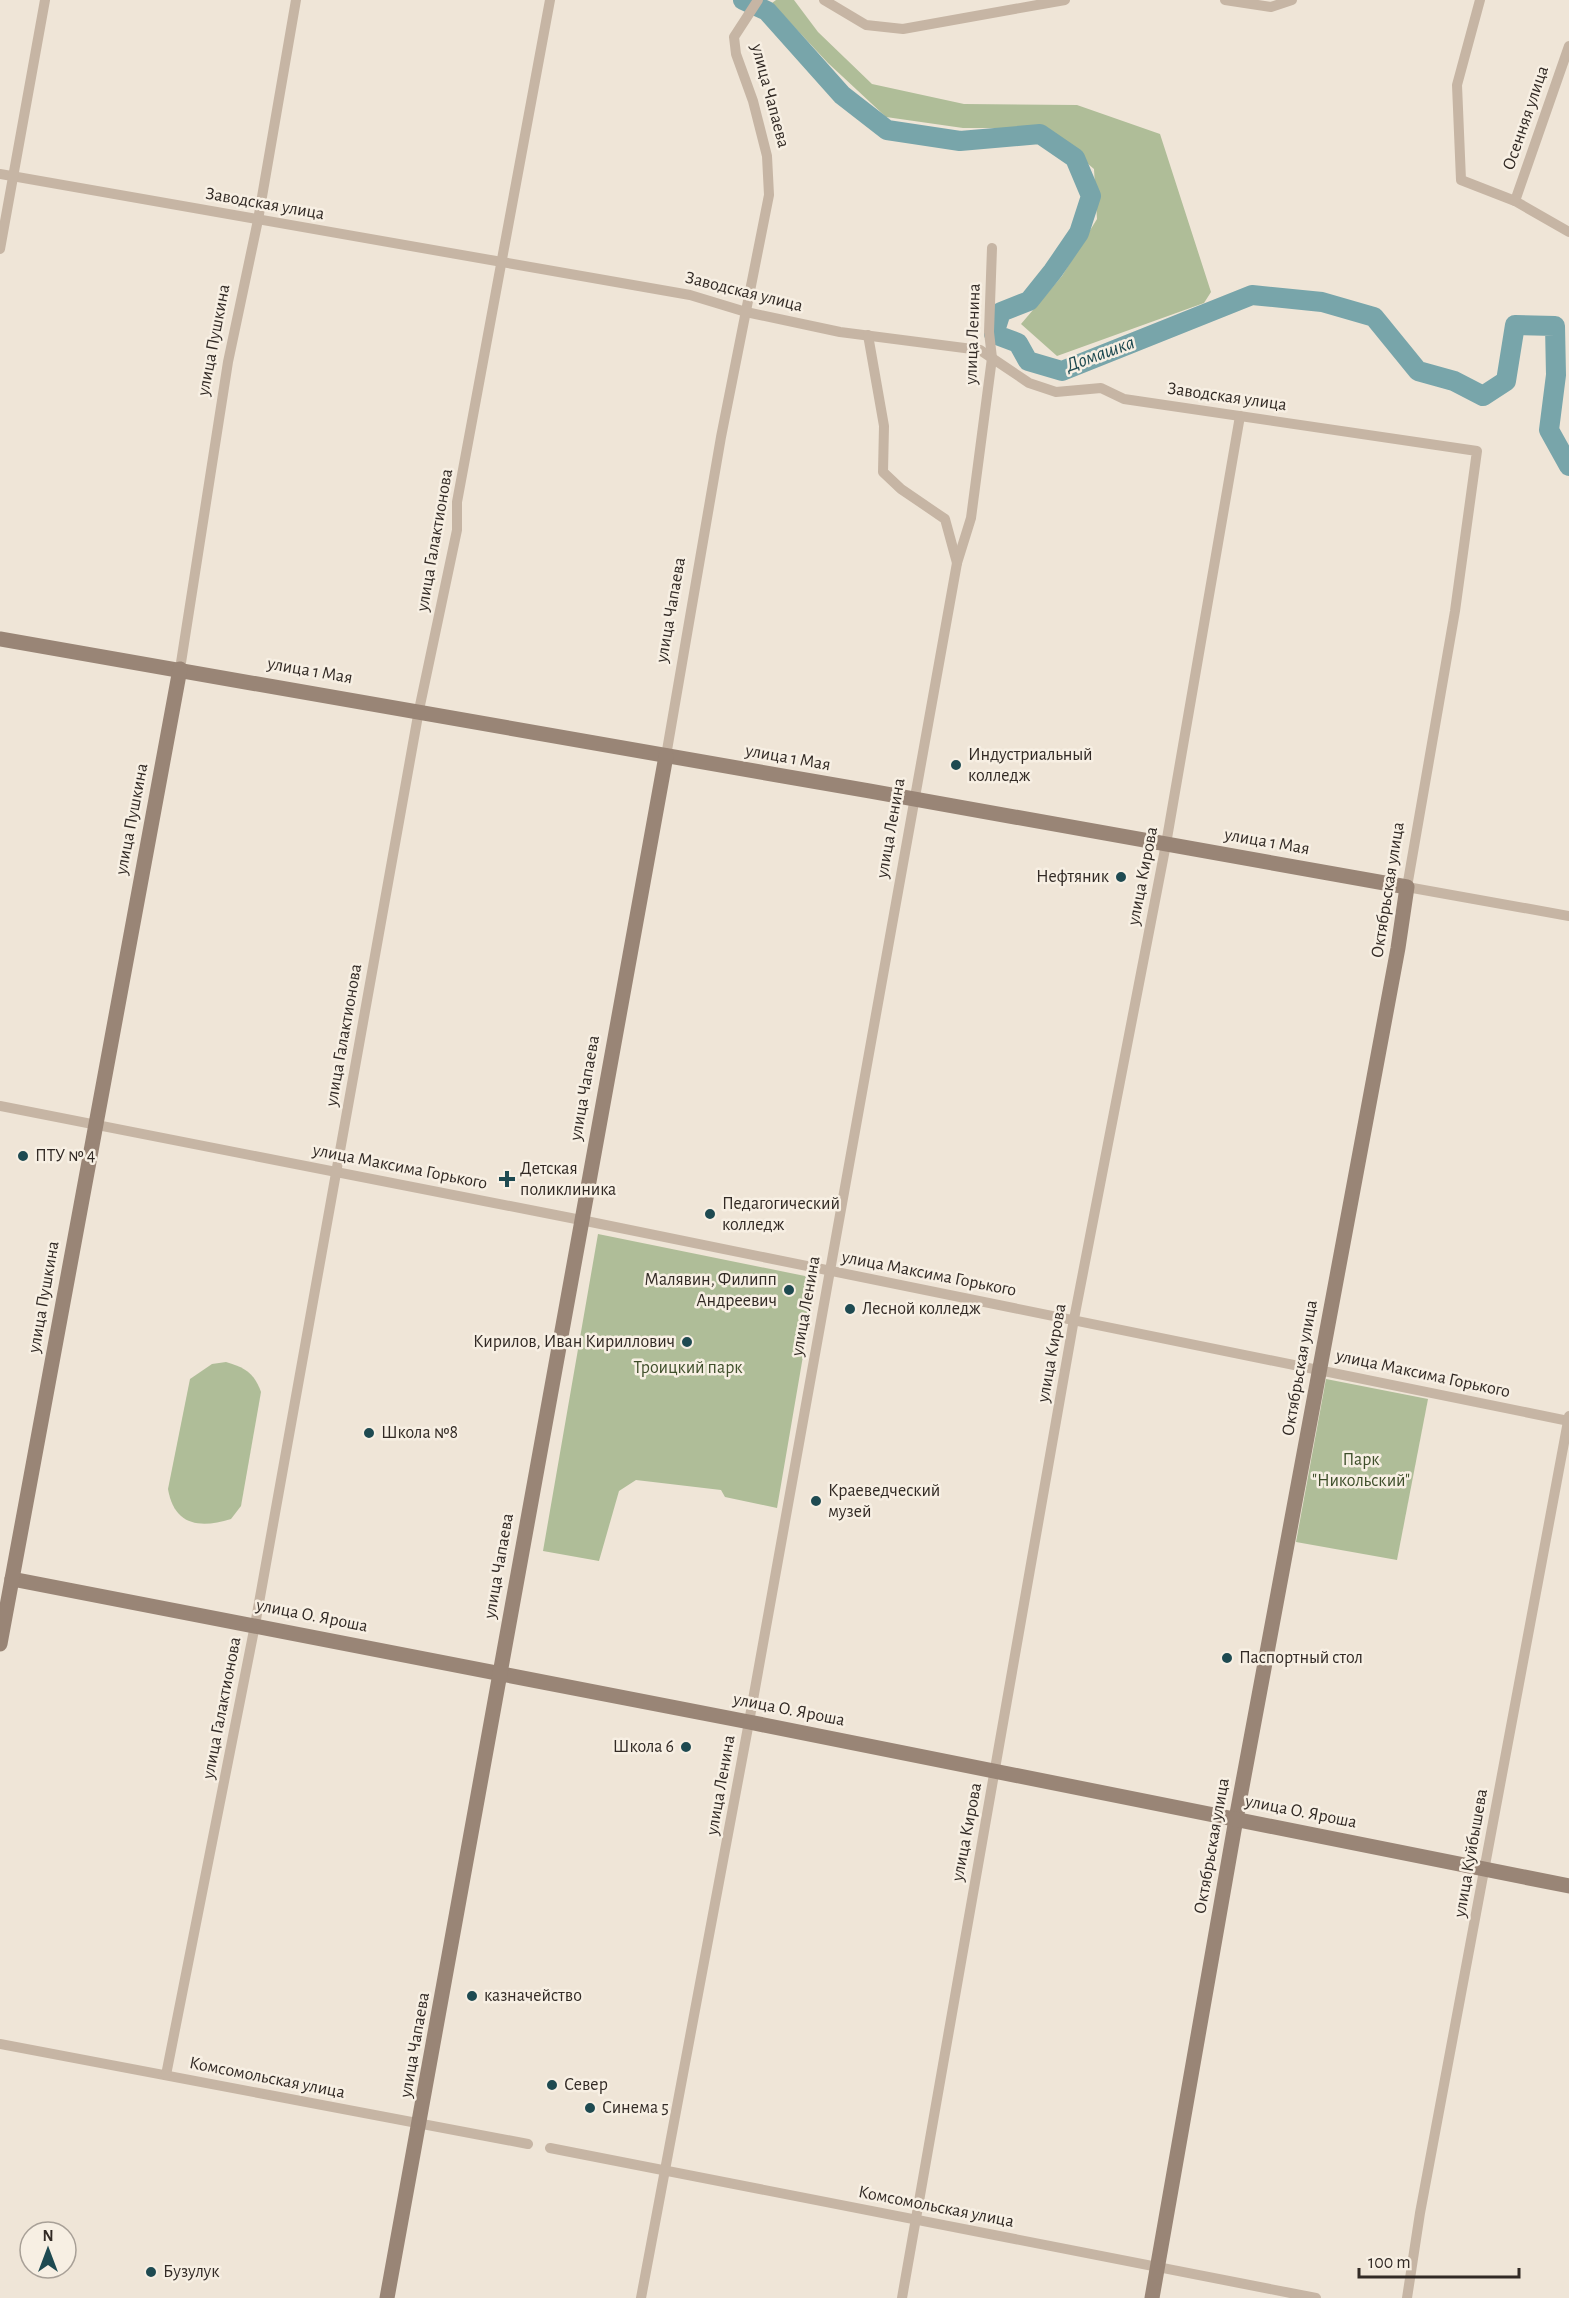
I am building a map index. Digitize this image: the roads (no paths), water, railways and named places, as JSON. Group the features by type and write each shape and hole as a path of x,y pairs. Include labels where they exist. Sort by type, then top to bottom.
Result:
{"main road":[{"name":"улица 1 Мая","path":"0,639 419,710 1407,887"},
{"name":"улица Пушкина","path":"0,1644 6,1577 95,1124 180,669"},
{"name":"улица Чапаева","path":"387,2298 420,2126 666,756"},
{"name":"Октябрьская улица","path":"1152,2298 1236,1819 1398,948 1407,887"},
{"name":"улица О. Яроша","path":"6,1577 749,1722 1569,1886"}],"street":[{"path":"0,249 45,0"},
{"name":"улица Пушкина","path":"180,669 228,362 258,220 296,0"},
{"name":"улица Галактионова","path":"166,2075 255,1625 419,710 457,530 457,502 550,0"},
{"name":"улица Чапаева","path":"666,756 769,195 767,156 753,101 736,54 734,37 745,24 758,0"},
{"path":"824,0 866,25 903,29 1062,0"},
{"path":"1226,0 1271,7 1292,0"},
{"path":"1480,0 1457,85 1461,180 1515,201 1569,232"},
{"name":"Осенняя улица","path":"1515,201 1569,46"},
{"name":"Заводская улица","path":"0,174 690,295 746,312 868,335 980,350 1029,384 1056,392 1101,388 1124,399 1471,448"},
{"name":"улица Ленина","path":"641,2298 749,1722 913,800 957,563 971,518 992,358 989,332 992,248"},
{"path":"868,335 884,426 883,472 901,489 945,519 957,563"},
{"name":"улица Кирова","path":"902,2298 1074,1319 1166,844 1240,416"},
{"name":"Октябрьская улица","path":"1407,887 1455,610 1478,451 1471,448"},
{"name":"улица 1 Мая","path":"1407,887 1569,916"},
{"name":"улица Максима Горького","path":"0,1106 581,1220 1569,1419"},
{"name":"улица Куйбышева","path":"1407,2298 1420,2213 1569,1419"},
{"name":"Комсомольская улица","path":"0,2044 420,2126 528,2144"},
{"name":"Комсомольская улица","path":"550,2148 1316,2298"}],"waterway":[{"name":"Домашка","path":"743,0 767,11 842,95 887,130 960,141 1040,134 1075,158 1091,196 1079,233 1029,301 1001,312 994,334 1018,343 1028,361 1062,371 1252,295 1322,302 1374,317 1418,371 1454,381 1483,396 1506,381 1515,325 1555,326 1556,375 1549,430 1569,466"}],"place":[{"name":"Индустриальный колледж","path":"956,765"},
{"name":"Нефтяник","path":"1121,877"},
{"name":"ПТУ № 4","path":"23,1156"},
{"name":"Детская поликлиника","path":"507,1179"},
{"name":"Педагогический колледж","path":"710,1214"},
{"name":"Малявин, Филипп Андреевич","path":"789,1290"},
{"name":"Лесной колледж","path":"850,1309"},
{"name":"Кирилов, Иван Кириллович","path":"687,1342"},
{"name":"Школа №8","path":"369,1433"},
{"name":"Краеведческий музей","path":"816,1501"},
{"name":"Паспортный стол","path":"1227,1658"},
{"name":"Школа 6","path":"686,1747"},
{"name":"казначейство","path":"472,1996"},
{"name":"Север","path":"552,2085"},
{"name":"Синема 5","path":"590,2108"},
{"name":"Бузулук","path":"151,2272"}],"park label":[{"name":"Троицкий парк","path":"688,1368"},
{"name":"Парк \"Никольский\"","path":"1361,1470"}]}
